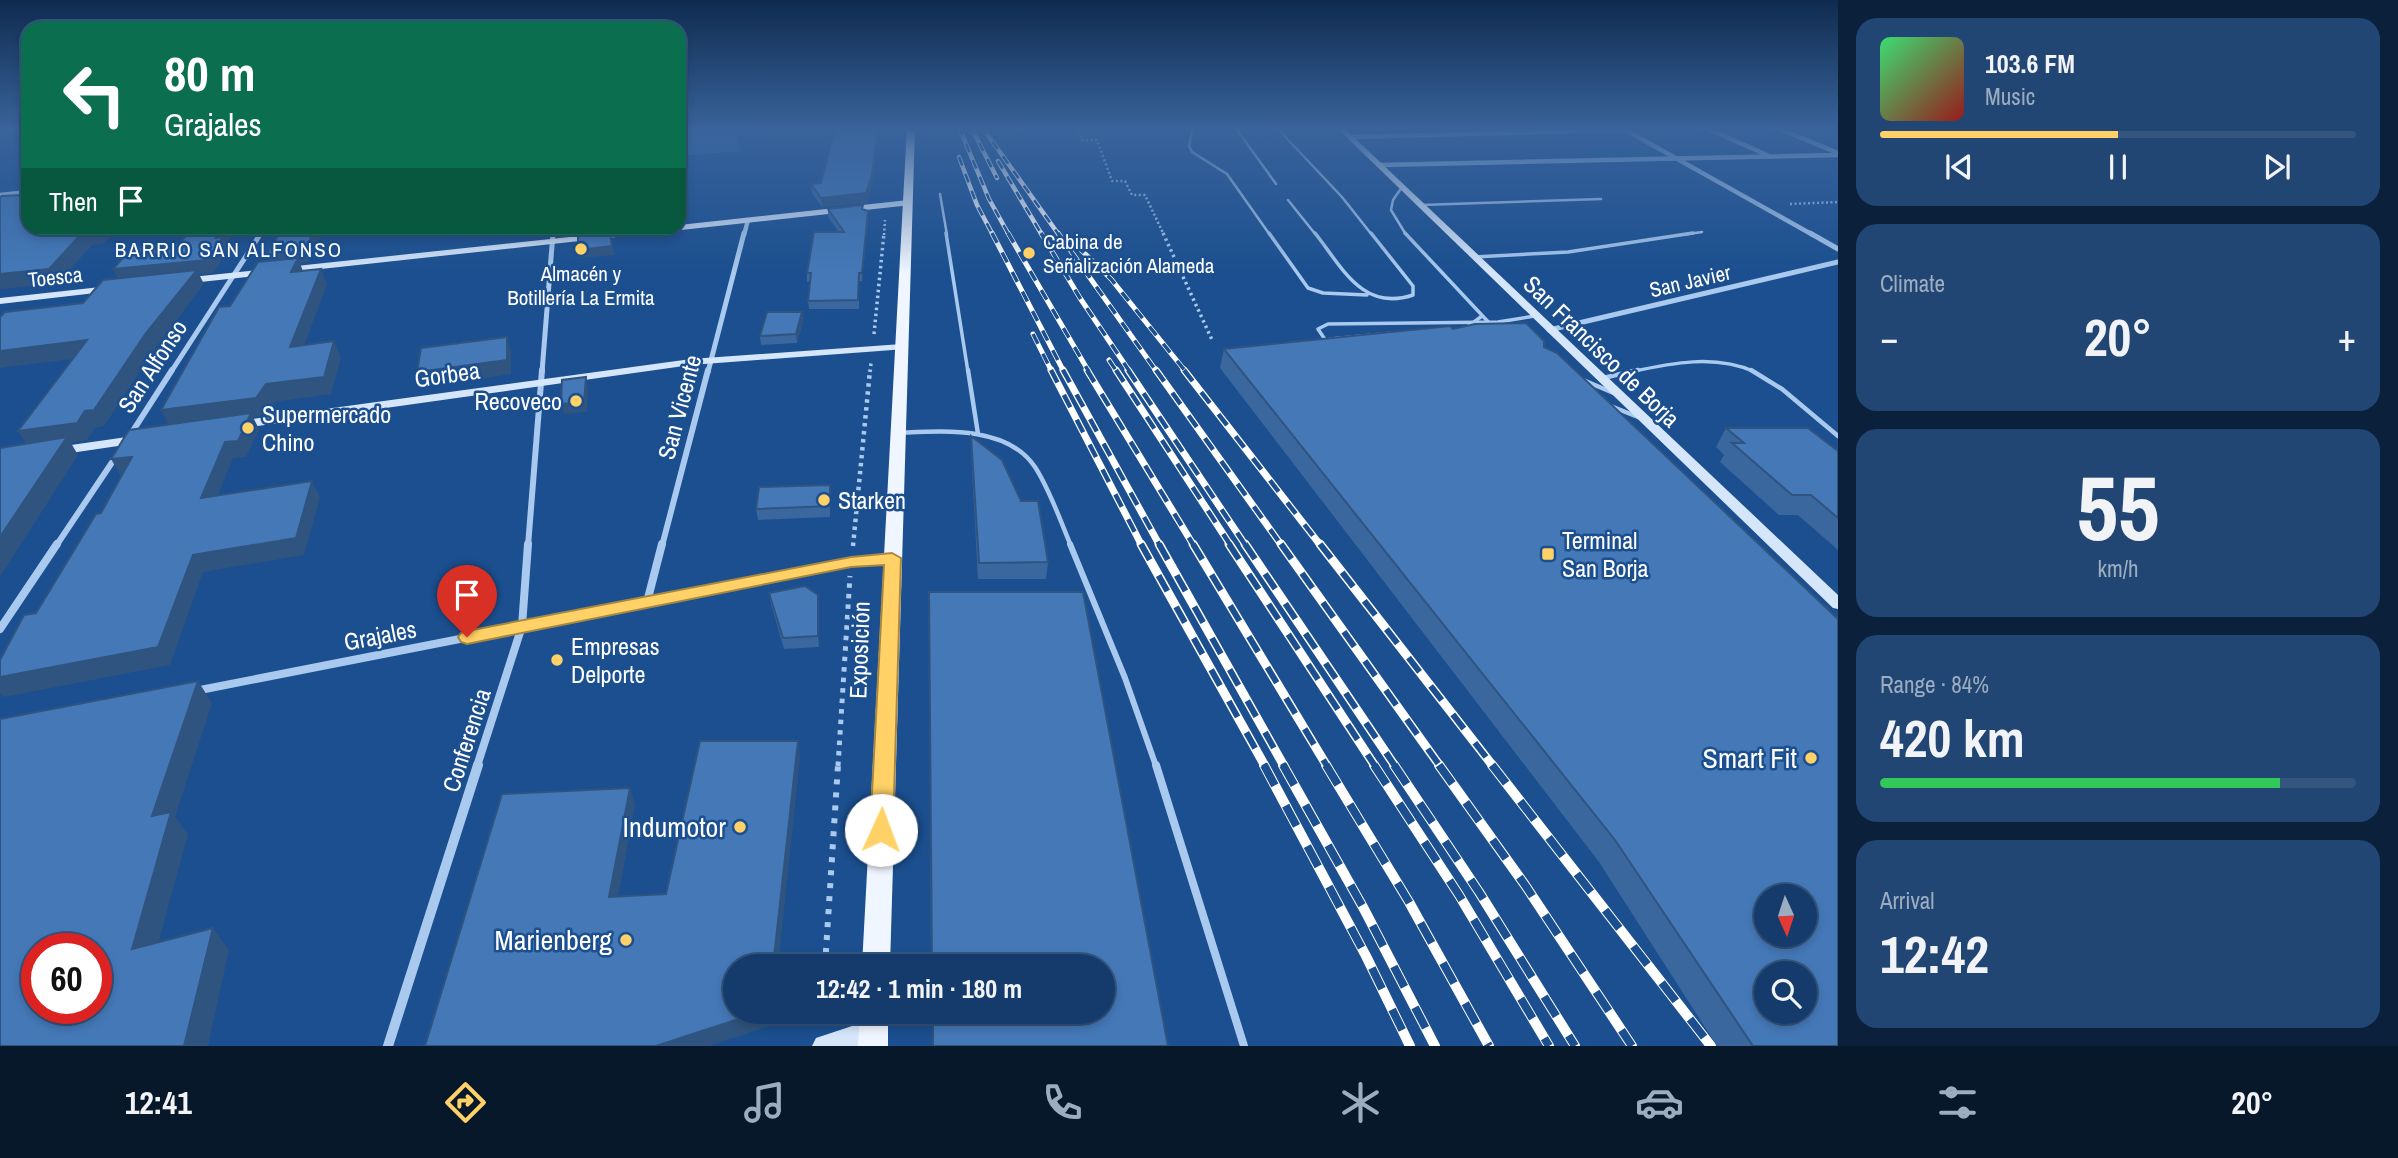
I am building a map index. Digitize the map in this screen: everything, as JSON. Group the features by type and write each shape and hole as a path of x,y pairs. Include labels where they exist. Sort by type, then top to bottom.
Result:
{"main road":[{"name":"Exposición","path":"876,954 909,176"}],"street":[{"name":"San Francisco de Borja","path":"1390,176 1838,604"},
{"path":"1707,176 1838,249"},
{"path":"0,195 21,192"},
{"path":"9,203 21,195"},
{"path":"686,227 908,203"},
{"name":"San Vicente","path":"647,602 748,220"},
{"name":"San Alfonso","path":"0,629 260,235"},
{"name":"Conferencia","path":"388,1046 522,626 553,235"},
{"path":"165,283 608,235"},
{"name":"San Javier","path":"1549,330 1838,262"},
{"name":"Toesca","path":"0,301 124,287"},
{"name":"Gorbea","path":"222,427 712,360 902,347"},
{"path":"49,452 154,437"},
{"name":"Grajales","path":"180,694 851,562 892,558"},
{"path":"824,1046 873,1029"}],"lane":[{"path":"1228,176 1308,288 1323,293 1405,298 1413,295 1415,289 1322,176"},
{"path":"1270,176 1276,184"},
{"path":"1402,187 1391,201 1390,212 1405,233 1497,332"},
{"path":"940,194 978,434"},
{"path":"1421,205 1601,199"},
{"path":"1288,200 1358,288 1371,295"},
{"path":"1474,257 1568,252 1702,232"},
{"path":"1465,330 1482,316"},
{"path":"1337,348 1327,344 1318,329 1328,324 1498,321 1535,317"},
{"path":"1316,343 1351,335 1404,333"},
{"path":"1600,379 1679,363 1732,365 1761,375 1838,436"},
{"path":"1580,379 1616,394"},
{"path":"1603,403 1641,418"},
{"path":"898,433 978,434 1009,444 1023,453 1034,466 1079,566 1123,677 1164,793 1244,1046"}],"path":[{"path":"1110,176 1112,181 1125,181 1132,195 1145,195 1213,342"},
{"path":"1759,205 1838,202"},
{"path":"1178,267 1191,267"}],"building":[{"path":"823,176 872,176 866,193 821,198 811,184 821,183"},
{"path":"21,193 21,235 80,235 49,269 0,274 0,197"},
{"path":"863,205 862,209 868,211 858,300 808,301 811,273 807,273 814,232 844,232 828,209"},
{"path":"186,235 223,237 207,260 113,269 132,248 180,243"},
{"path":"278,235 312,235 305,251 267,255"},
{"path":"578,235 610,235 612,246 578,250"},
{"path":"298,258 291,272 321,269 290,347 334,341 324,377 266,384 256,398 161,410 219,307 230,306 258,262"},
{"path":"197,270 146,333 94,410 85,411 77,423 18,431 87,340 0,351 0,317 5,312 83,303 103,280"},
{"path":"767,312 802,312 796,334 760,336"},
{"name":"Terminal San Borja","path":"1526,323 1544,341 1544,347 1557,353 1838,619 1838,1046 1753,1046 1615,840 1224,349 1450,326 1453,329 1475,324"},
{"path":"507,337 507,360 417,372 421,348"},
{"path":"586,377 584,402 561,404 562,380"},
{"path":"251,413 238,441 225,442 201,498 312,481 296,538 193,555 158,647 0,677 0,660 24,615 36,613 96,514 101,513 132,457 111,459 129,430"},
{"path":"1726,428 1808,428 1838,451 1838,518 1811,495 1792,495 1732,443 1744,443"},
{"path":"971,436 1002,460 1021,501 1038,501 1048,562 979,563"},
{"path":"67,437 0,537 0,448"},
{"path":"830,485 830,506 756,509 759,487"},
{"path":"805,586 818,595 818,636 783,638 769,593"},
{"path":"929,592 1083,592 1168,1046 933,1046 933,1024 1115,1024 1115,954 932,954"},
{"path":"198,681 152,816 171,812 132,949 213,928 184,1046 0,1046 0,719"},
{"name":"Marienberg","path":"700,741 798,741 774,954 723,954 723,1024 656,1046 425,1046 502,794 630,788 609,897 666,894"}],"railway":[{"path":"966,176 977,205 993,235"},
{"path":"979,176 1009,235"},
{"path":"1007,176 1042,235"},
{"path":"1017,176 1059,235"},
{"path":"992,233 1064,372"},
{"path":"1008,233 1089,372"},
{"path":"1041,233 1080,298 1130,372"},
{"path":"1058,233 1157,372"},
{"path":"1076,245 1111,279 1186,372"},
{"path":"1033,334 1051,370"},
{"path":"1109,360 1117,372"},
{"path":"1051,370 1142,546"},
{"path":"1063,370 1160,546"},
{"path":"1087,370 1194,546"},
{"path":"1116,370 1231,546"},
{"path":"1128,370 1246,546"},
{"path":"1156,370 1282,546"},
{"path":"1184,370 1321,546"},
{"path":"1141,544 1265,766"},
{"path":"1159,544 1284,766"},
{"path":"1193,544 1327,766"},
{"path":"1229,544 1375,766"},
{"path":"1245,544 1395,766"},
{"path":"1281,544 1440,766"},
{"path":"1320,544 1493,766"},
{"path":"1264,765 1366,956 1410,1046"},
{"path":"1283,765 1364,909 1435,1046"},
{"path":"1326,765 1409,902 1489,1046"},
{"path":"1374,765 1459,895 1549,1046"},
{"path":"1394,765 1479,892 1575,1046"},
{"path":"1439,765 1525,885 1632,1046"},
{"path":"1492,765 1711,1046"}],"place":[{"name":"Almacén y Botillería La Ermita","path":"581,249"},
{"name":"Cabina de Señalización Alameda","path":"1029,253"},
{"name":"Recoveco","path":"576,401"},
{"name":"Supermercado Chino","path":"248,428"},
{"name":"Starken","path":"824,500"},
{"name":"Terminal San Borja","path":"1548,554"},
{"name":"Empresas Delporte","path":"557,660"},
{"name":"Smart Fit","path":"1811,758"},
{"name":"Indumotor","path":"740,827"},
{"name":"Marienberg","path":"626,940"}],"district":[{"name":"BARRIO SAN ALFONSO","path":"229,249"}],"route":[{"path":"467,637 851,562 892,558 881,830"}]}
